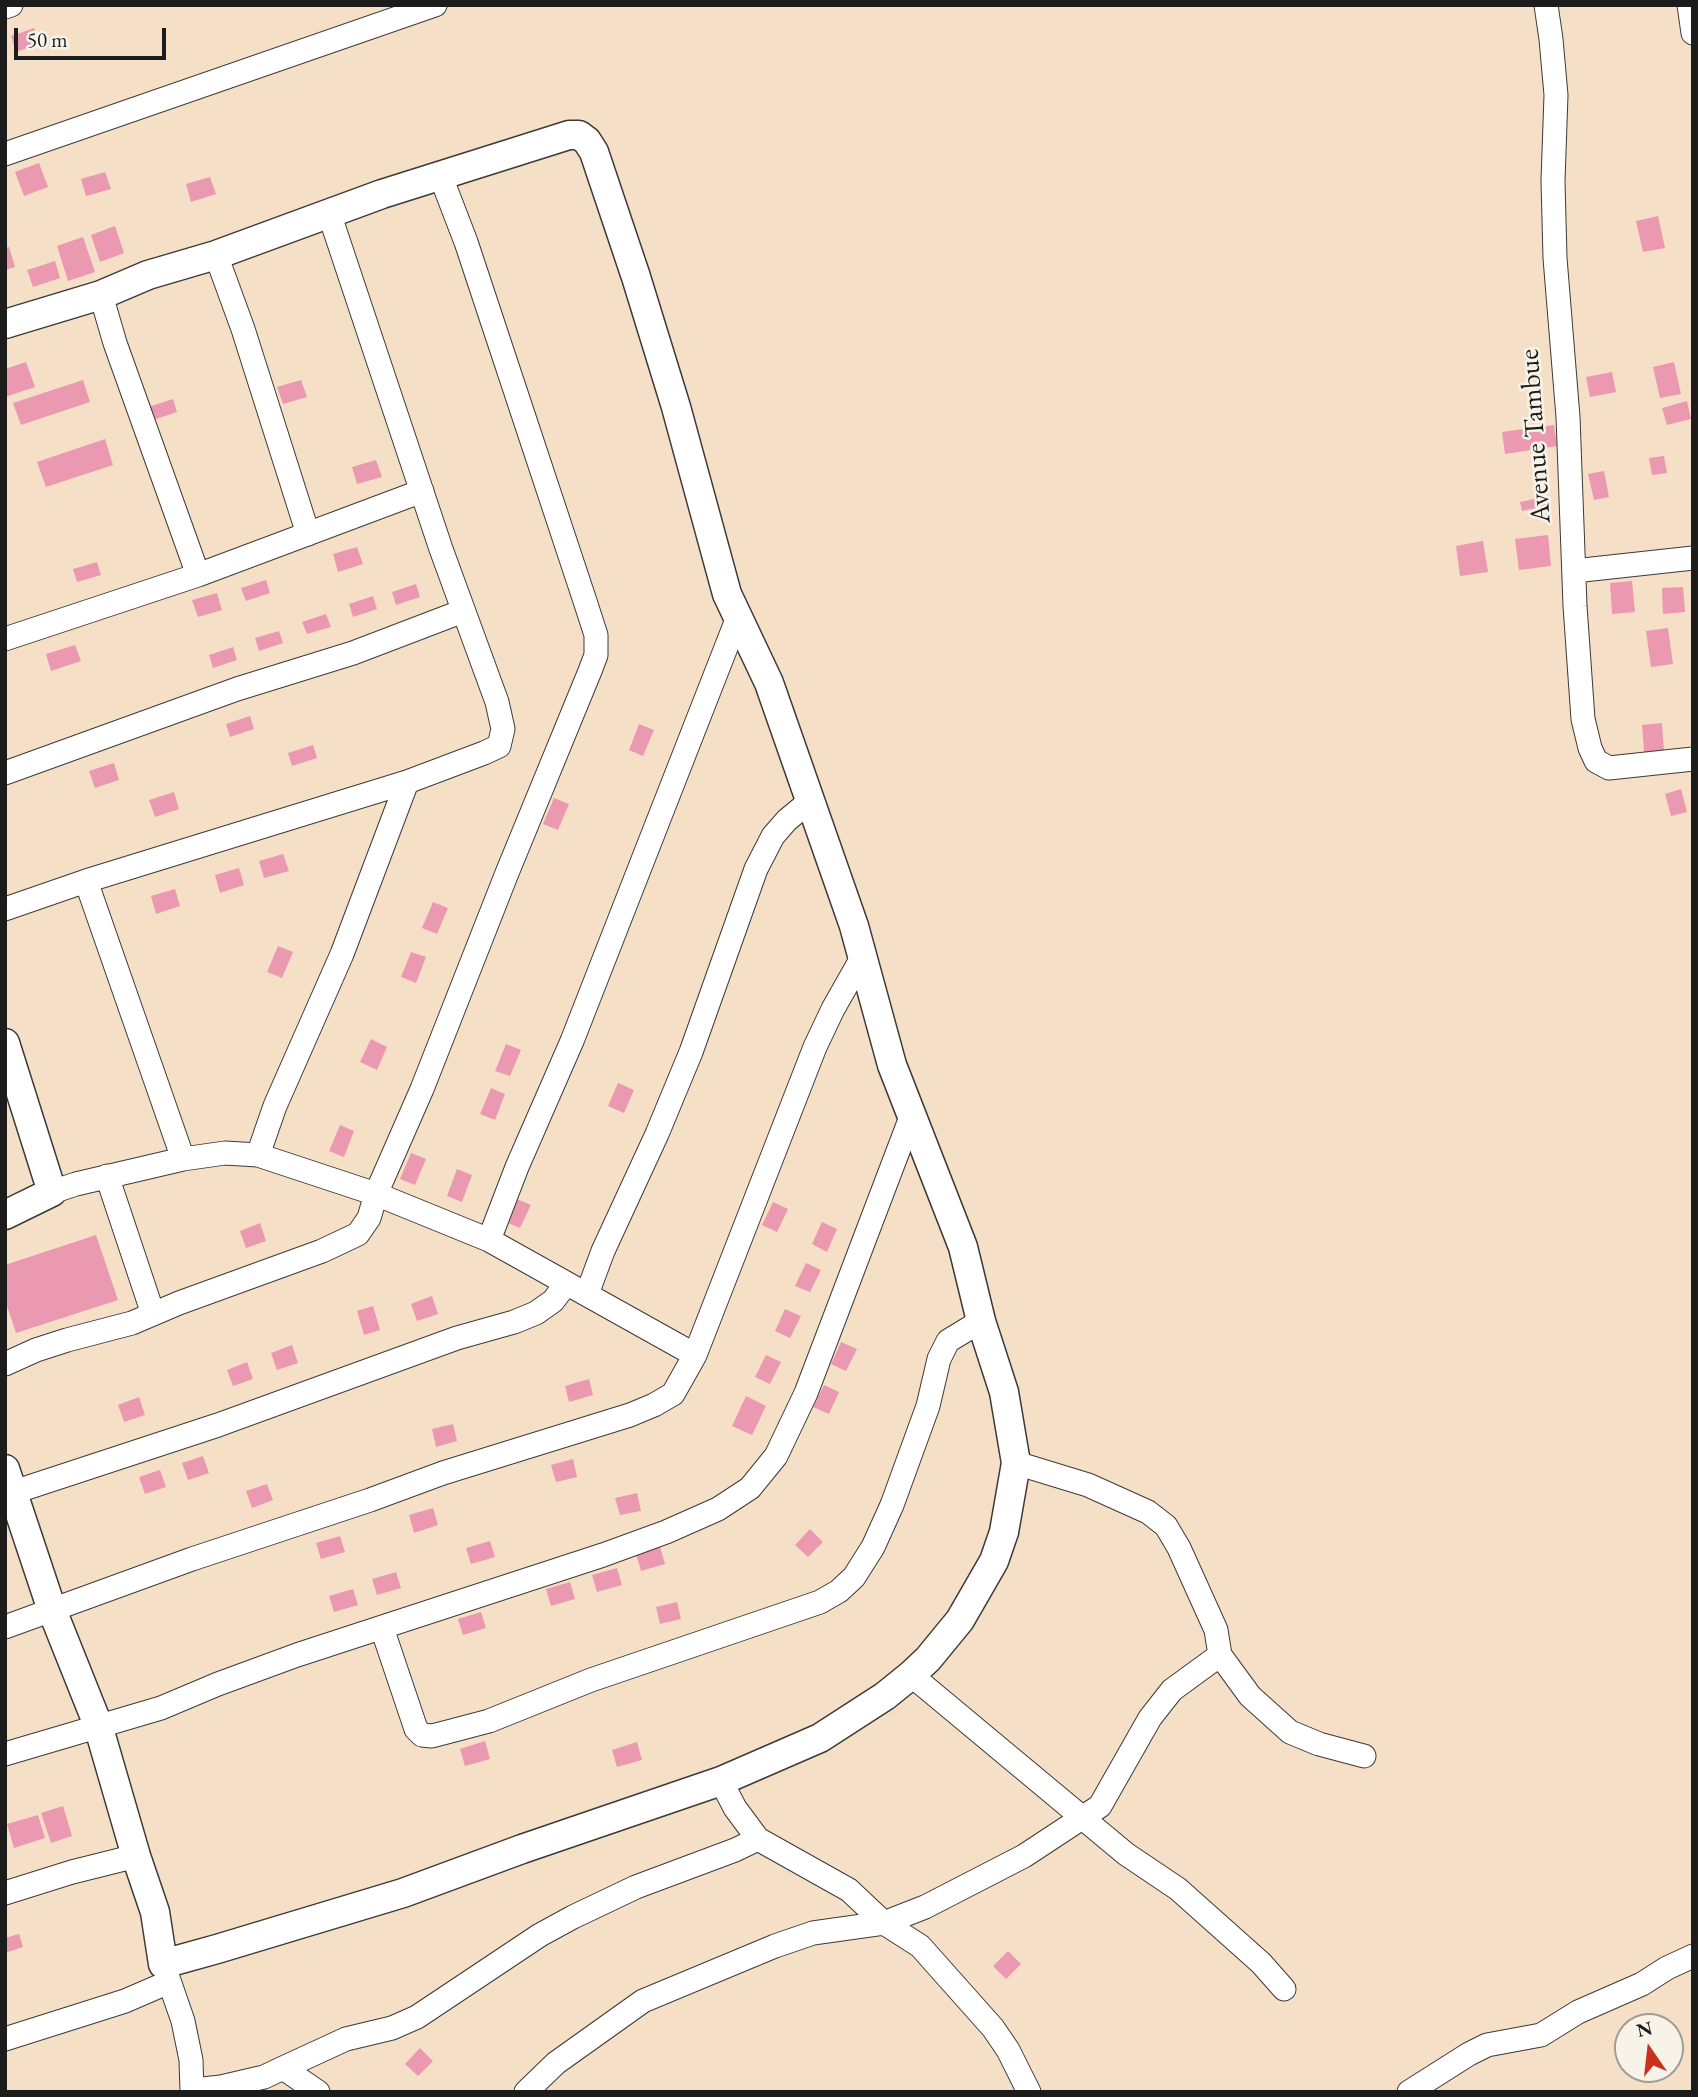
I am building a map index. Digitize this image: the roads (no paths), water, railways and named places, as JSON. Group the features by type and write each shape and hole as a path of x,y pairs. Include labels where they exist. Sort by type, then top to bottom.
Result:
{"street":[{"path":"5,7 11,5"},
{"path":"5,154 435,5"},
{"name":"Avenue Tambue","path":"1546,5 1556,95 1553,181 1555,258 1568,417 1583,719 1596,761 1609,768 1693,758"},
{"path":"1689,5 1693,33"},
{"path":"5,324 101,295 148,275 216,256 329,213 569,135 579,135 587,141 594,152 636,277 676,407 718,562 738,617 768,683 863,956 892,1065 963,1247 981,1321 1004,1392 1016,1463 1004,1532 995,1560 960,1619 911,1675 820,1738 721,1781 403,1893 229,1946 166,1973 125,2001 5,2039"},
{"path":"5,1364 36,1350 132,1323 347,1241 364,1227 596,654 596,635 585,601 470,253 441,177"},
{"path":"5,909 86,881 407,782 499,746 503,729 497,702 463,611 329,213"},
{"path":"216,256 243,329 308,534"},
{"path":"101,295 119,354 198,575"},
{"path":"5,639 198,575 422,491"},
{"path":"1574,571 1693,558"},
{"path":"5,773 237,689 353,653 463,611"},
{"path":"489,1240 577,1028 738,617"},
{"path":"258,1155 275,1106 342,954 407,782"},
{"path":"758,1839 636,1887 573,1917 531,1941 417,2017 392,2028 346,2039 264,2077 192,2091 191,2060 183,2021 166,1973 155,1912 98,1725 52,1610 8,1485 53,1481 218,1425 457,1338 514,1322 576,1289 603,1251 657,1134 691,1052 757,869 773,836 810,801"},
{"path":"86,881 183,1159"},
{"path":"5,1627 192,1559 443,1473 630,1415 673,1394 695,1355 815,1047 863,956"},
{"path":"5,1043 52,1192"},
{"path":"5,1754 161,1708 218,1684 666,1532 718,1509 750,1489 776,1456 806,1393 911,1117"},
{"path":"5,1215 52,1192 107,1176 183,1159 225,1153 258,1155 376,1194 489,1240 695,1355"},
{"path":"107,1176 153,1314"},
{"path":"382,1628 416,1728 422,1735 432,1736 489,1721 591,1680 820,1602 839,1591 854,1577 873,1547 892,1505 928,1406 939,1359 948,1341 981,1321"},
{"path":"1016,1463 1088,1485 1148,1512 1166,1526 1179,1548 1216,1630 1220,1655 1250,1696 1290,1732 1319,1744 1364,1756"},
{"path":"526,2092 556,2063 643,2001 813,1933 884,1923 925,1907 1024,1856 1081,1817 1091,1814 1100,1806 1150,1718 1172,1690 1220,1655"},
{"path":"911,1675 1126,1854 1178,1889 1261,1963 1284,1989"},
{"path":"721,1781 735,1808 758,1839 849,1890 884,1923 920,1945 969,1999 1008,2050 1029,2092"},
{"path":"5,1893 136,1856"},
{"path":"1409,2092 1469,2054 1488,2045 1541,2035 1578,2012 1642,1984 1693,1956"},
{"path":"284,2068 318,2092"}]}
